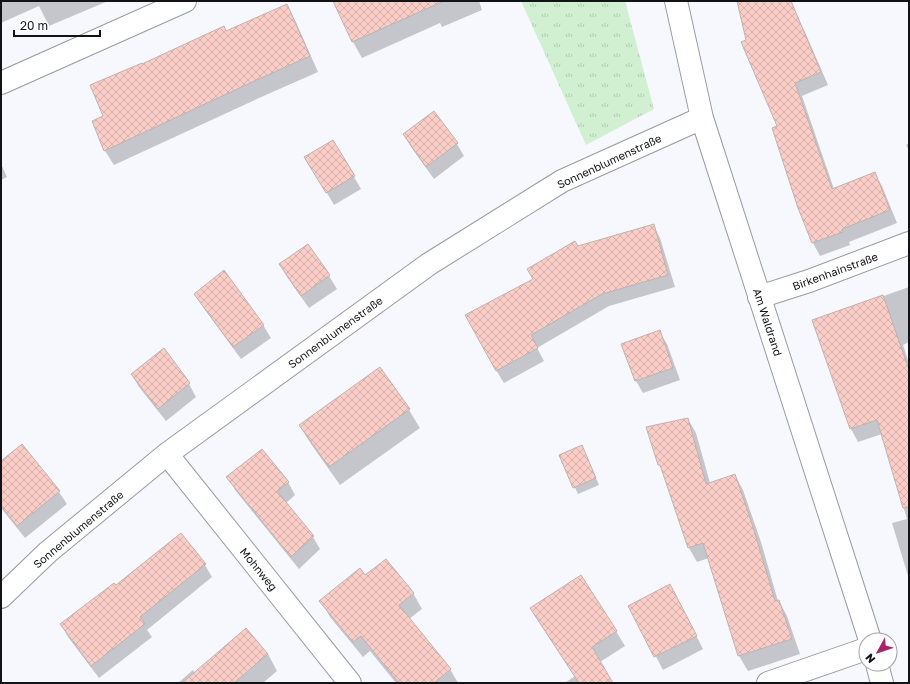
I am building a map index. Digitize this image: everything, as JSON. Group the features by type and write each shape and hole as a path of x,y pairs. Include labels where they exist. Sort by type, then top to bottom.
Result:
{"street":[{"path":"1,83 185,1"},
{"name":"Am Waldrand","path":"676,1 702,118 867,632"},
{"name":"Sonnenblumenstraße","path":"1,597 48,552 167,454 429,264 562,181 702,118"},
{"name":"Birkenhainstraße","path":"760,297 809,281 909,243"},
{"name":"Mohnweg","path":"167,454 350,683"},
{"path":"768,683 858,652"},
{"path":"879,672 882,683"}],"green space":[{"path":"521,1 625,1 654,109 586,145"}],"building":[{"path":"333,1 444,1 352,42"},
{"path":"737,1 791,1 821,72 795,83 832,189 875,172 890,210 842,229 843,232 812,243 798,208 772,128 777,126 741,42 746,40"},
{"path":"287,4 310,56 104,151 92,121 103,116 90,85 142,64 224,26 226,31"},
{"path":"434,111 458,143 426,167 403,134"},
{"path":"333,140 355,176 326,193 304,157"},
{"path":"654,224 668,275 602,294 531,335 538,348 496,371 465,315 533,279 527,269 575,241 578,246"},
{"path":"308,244 330,275 301,296 279,264"},
{"path":"224,270 264,325 233,347 194,294"},
{"path":"883,295 909,370 909,507 903,508 877,420 850,429 812,320"},
{"path":"660,330 673,368 635,381 621,344"},
{"path":"164,348 190,383 158,409 131,374"},
{"path":"380,367 410,409 329,467 299,425"},
{"path":"688,418 706,484 735,474 753,527 775,601 779,600 792,639 738,656 703,543 688,548 646,427"},
{"path":"22,444 60,491 17,526 1,506 1,461"},
{"path":"582,445 596,478 573,488 559,455"},
{"path":"262,449 289,482 277,491 314,536 291,557 226,477"},
{"path":"181,533 206,564 140,617 145,624 91,666 60,624 114,583 116,585"},
{"path":"386,559 414,593 399,605 451,669 434,683 399,683 361,636 353,642 319,601 360,568 365,575"},
{"path":"581,575 617,631 592,647 613,683 579,683 530,608"},
{"path":"670,584 697,636 654,657 628,606"},
{"path":"246,628 268,654 234,683 182,683"}]}
